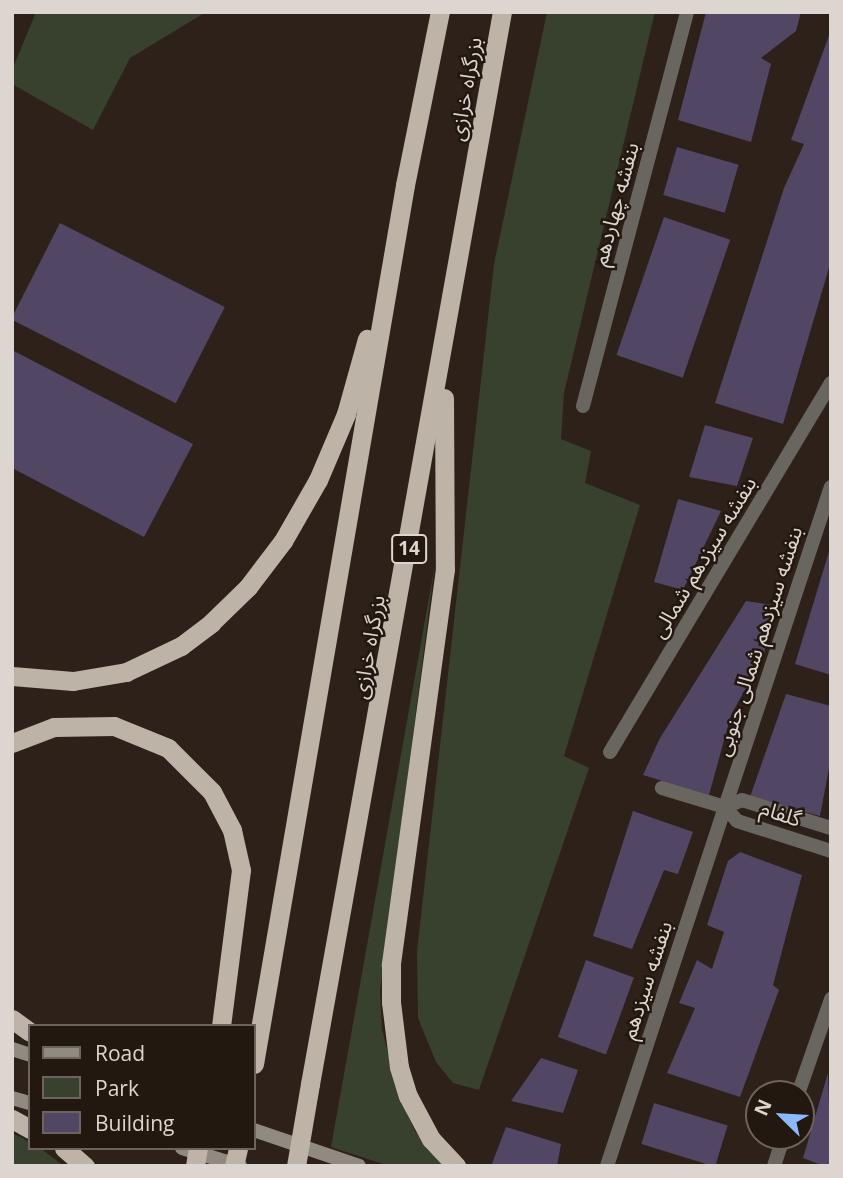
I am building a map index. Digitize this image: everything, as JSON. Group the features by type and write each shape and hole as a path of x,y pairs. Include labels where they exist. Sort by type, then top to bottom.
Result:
{"highway":[{"name":"بزرگراه خرازی","path":"256,1052 405,185 440,12"},
{"name":"بزرگراه خرازی","path":"296,1166 502,12"},
{"path":"12,676 50,682 86,680 152,662 211,623 248,587 283,541 318,480 346,414 405,185"},
{"path":"444,348 445,569 391,965 391,1002 397,1057 408,1096 431,1139 457,1166"},
{"path":"12,743 54,727 114,726 168,748 212,792 232,830 242,870 221,1024"},
{"path":"12,1020 28,1031"},
{"path":"12,1119 28,1128"},
{"path":"66,1150 85,1166"}],"main road":[{"path":"256,1131 359,1166"},
{"path":"187,1150 237,1166"}],"street":[{"name":"بنفشه چهاردهم","path":"583,406 688,12"},
{"name":"بنفشه سیزدهم شمالی","path":"610,752 831,383"},
{"name":"بنفشه سیزدهم شمالی جنوبی","path":"725,807 831,488"},
{"name":"گلفام","path":"662,788 725,807 737,821 831,851"},
{"name":"گلفام","path":"725,807 742,800 831,828"},
{"name":"بنفشه سیزدهم","path":"607,1166 725,807"},
{"path":"804,1080 831,999"}],"green space":[{"path":"36,12 206,12 130,58 93,130 12,84 12,70"},
{"path":"547,12 655,12 564,393 561,439 591,451 585,483 640,505 564,756 589,768 479,1090 453,1083 436,1062 418,1018 417,951 494,264"},
{"path":"435,564 380,991 382,1029 399,1096 415,1131 444,1166 389,1166 331,1147"},
{"path":"12,1133 28,1141 28,1150 43,1150 64,1166 12,1166"}],"building":[{"path":"706,12 801,12 796,31 761,58 771,64 751,142 678,120"},
{"path":"831,30 831,261 783,424 715,403 784,188 804,144 791,140"},
{"path":"677,147 739,165 725,213 663,195"},
{"path":"664,217 730,240 683,378 616,355"},
{"path":"60,223 225,307 176,403 12,320"},
{"path":"12,350 193,444 144,537 12,468"},
{"path":"705,425 753,438 737,486 689,477"},
{"path":"678,499 721,511 683,590 654,582"},
{"path":"831,545 831,675 795,664"},
{"path":"746,601 772,605 764,655 731,715 709,795 643,775 660,738"},
{"path":"786,694 831,706 831,758 820,816 750,797"},
{"path":"633,811 693,832 678,874 664,870 632,949 593,936"},
{"path":"740,852 802,875 773,985 779,990 740,1097 667,1073 695,1008 679,1003 697,960 712,969 724,932 707,925 728,861"},
{"path":"586,960 634,977 606,1054 558,1037"},
{"path":"541,1058 578,1070 563,1113 511,1101"},
{"path":"828,1073 831,1166 803,1158 805,1150 815,1150 815,1117"},
{"path":"654,1103 728,1126 715,1166 641,1144"},
{"path":"506,1127 561,1144 557,1166 491,1166"}]}
